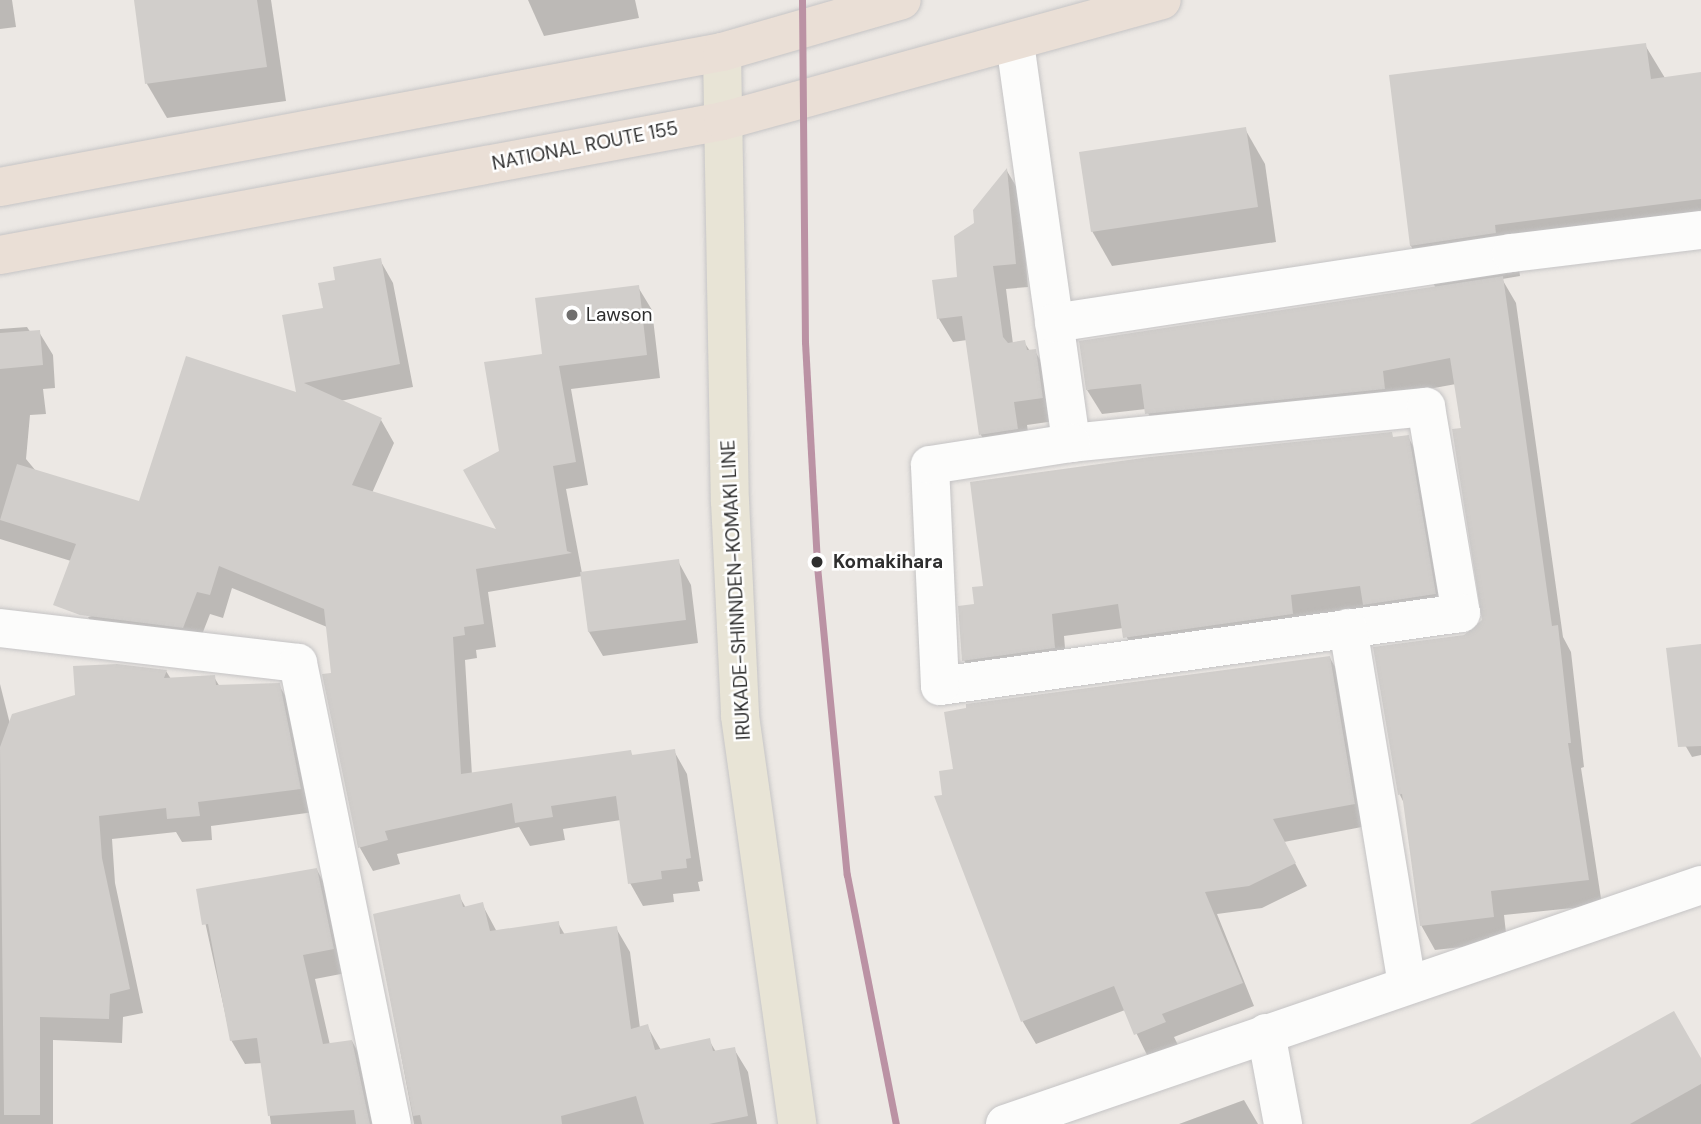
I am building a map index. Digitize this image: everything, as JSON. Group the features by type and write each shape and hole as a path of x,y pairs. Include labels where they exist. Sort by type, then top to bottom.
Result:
{"highway":[{"path":"0,187 722,52 902,0"},
{"name":"NATIONAL ROUTE 155","path":"0,255 723,121 1015,43 1162,0"}],"main road":[{"name":"IRUKADE-SHINNDEN-KOMAKI LINE","path":"722,52 730,501 740,716 797,1124"}],"street":[{"path":"1015,43 1070,443"},
{"path":"1054,323 1511,253 1701,230"},
{"path":"1426,407 1461,613 940,686 930,465 1070,443 1426,407"},
{"path":"0,628 298,663 392,1124"},
{"path":"1348,628 1407,984"},
{"path":"1005,1124 1701,885"},
{"path":"1266,1033 1283,1124"}],"building":[{"path":"134,0 257,0 267,67 145,84"},
{"path":"1646,43 1651,79 1701,72 1701,199 1495,225 1496,233 1410,246 1389,75"},
{"path":"1246,127 1258,207 1091,232 1079,152"},
{"path":"1007,168 1016,264 993,266 1003,337 1008,343 1025,340 1027,350 1036,349 1043,398 1014,402 1018,429 979,435 962,316 937,319 932,280 957,277 954,236 974,223 973,210"},
{"path":"381,258 400,364 304,383 382,418 352,485 496,529 463,470 499,451 484,362 542,354 535,298 639,285 647,355 559,366 576,462 553,466 567,551 572,553 476,569 484,624 464,627 465,635 453,637 461,774 631,750 632,755 675,749 691,858 686,859 687,868 661,871 662,879 628,884 616,796 551,806 553,817 515,823 512,803 385,831 388,840 358,848 322,674 331,673 324,609 219,566 210,595 197,592 183,628 80,615 53,605 76,544 0,520 17,464 139,501 186,356 296,392 282,315 323,308 318,283 335,280 333,267"},
{"path":"1503,276 1552,626 1558,625 1571,743 1568,743 1589,880 1491,891 1494,917 1420,926 1402,794 1398,795 1373,647 1464,635 1482,620 1452,429 1461,428 1450,358 1383,371 1385,389 1145,414 1141,384 1086,390 1079,341"},
{"path":"40,330 43,365 0,369 0,333"},
{"path":"1392,432 1393,437 1409,435 1436,594 1363,605 1360,586 1291,595 1293,614 1123,638 1118,604 1052,614 1055,648 962,661 958,606 974,604 972,587 983,586 970,482 1150,457"},
{"path":"679,559 686,620 588,632 580,572"},
{"path":"1701,644 1701,746 1678,747 1666,648"},
{"path":"1330,656 1355,804 1273,819 1296,863 1249,886 1205,892 1243,983 1162,1014 1166,1022 1134,1035 1114,986 1021,1022 934,796 942,795 939,771 953,769 944,712 966,708 966,704"},
{"path":"117,664 167,670 164,678 215,675 216,685 280,683 301,789 198,802 200,816 167,819 166,808 99,816 102,858 130,989 110,994 109,1019 40,1017 40,1115 4,1115 0,747 12,714 75,695 73,666"},
{"path":"317,868 334,949 303,955 323,1044 352,1040 370,1124 356,1124 354,1110 268,1116 257,1038 230,1041 208,924 202,925 196,889"},
{"path":"460,894 463,907 483,902 490,931 559,921 560,934 617,926 631,1029 648,1024 655,1050 710,1038 713,1051 735,1047 748,1116 709,1124 644,1124 636,1096 561,1116 562,1124 422,1124 420,1115 413,1116 373,914"},
{"path":"1674,1011 1701,1058 1701,1084 1630,1124 1470,1124"}],"transit line":[{"path":"802,0 805,342 817,566 847,875 896,1124"}],"place":[{"name":"Lawson","path":"572,315"},
{"name":"Komakihara","path":"817,562"}]}
